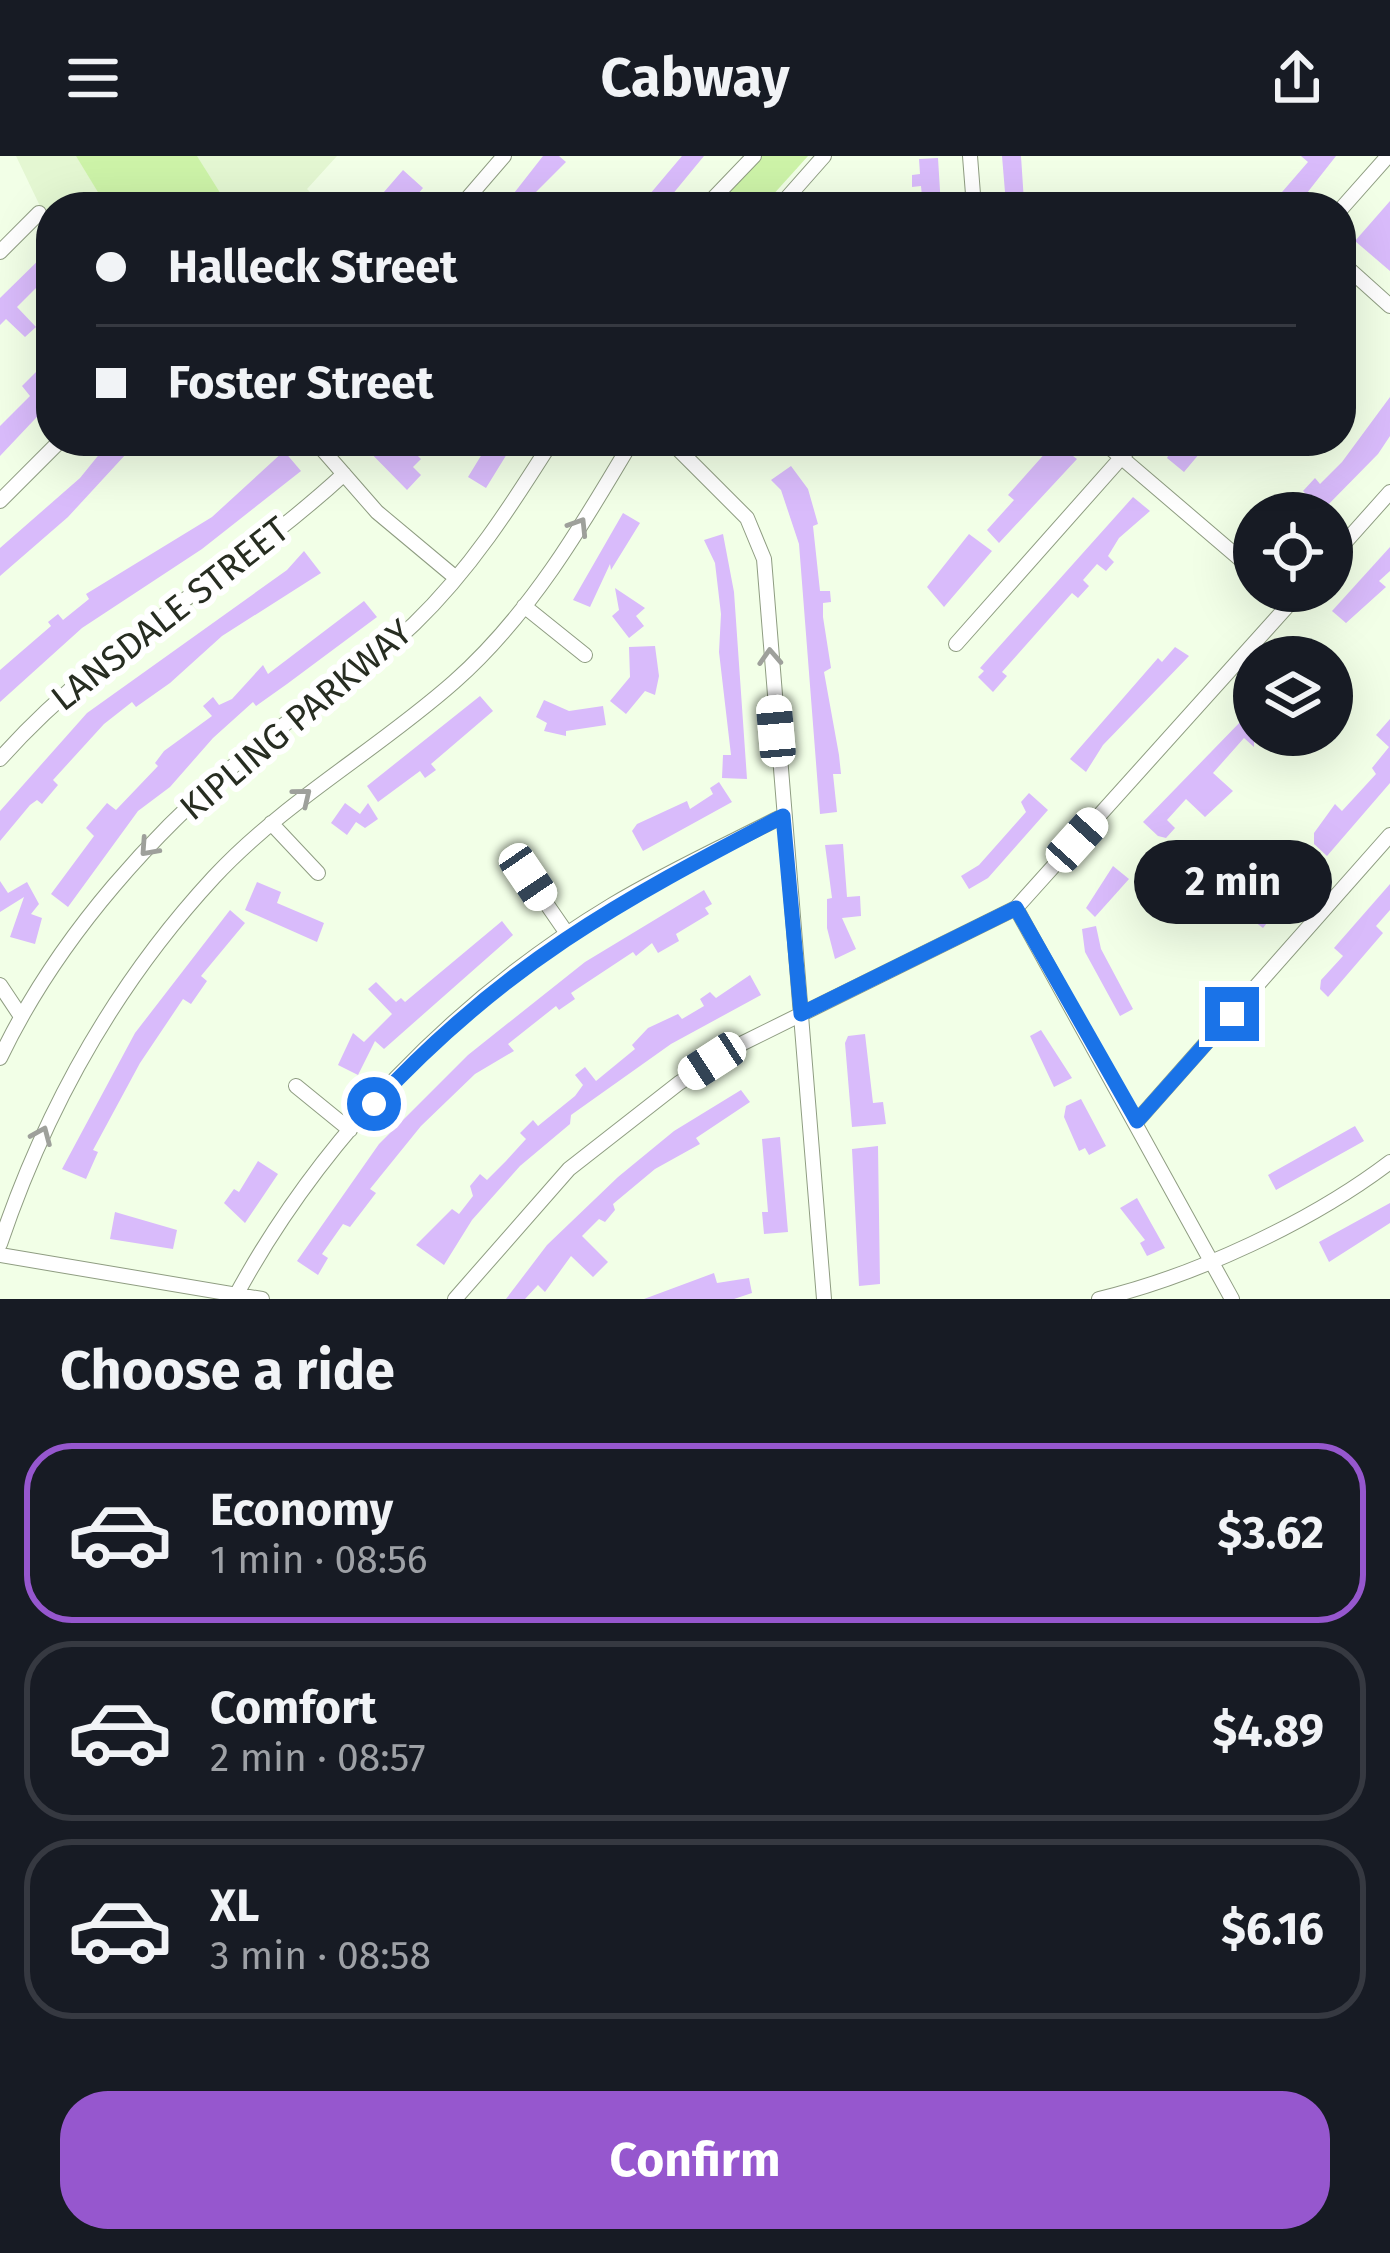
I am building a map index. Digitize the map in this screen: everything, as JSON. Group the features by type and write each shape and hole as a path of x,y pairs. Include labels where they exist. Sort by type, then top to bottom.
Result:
{"street":[{"path":"473,192 504,156"},
{"path":"719,192 754,156"},
{"path":"792,192 824,156"},
{"path":"970,156 973,192"},
{"path":"1356,192 1388,156"},
{"path":"0,252 36,216"},
{"path":"1356,275 1390,306"},
{"path":"0,501 45,456"},
{"path":"328,456 377,512 457,578"},
{"name":"KIPLING PARKWAY","path":"0,1058 20,1015 103,900 158,836 259,745 370,662 457,578 542,456"},
{"name":"KIPLING PARKWAY","path":"0,1244 56,1105 99,1026 184,913 271,823 457,680 524,606 622,456"},
{"path":"686,456 735,503 761,547 824,1299"},
{"path":"956,644 1121,458 1233,553"},
{"name":"LANSDALE STREET","path":"0,758 107,653 251,555 344,474"},
{"path":"1353,533 1390,492"},
{"path":"524,606 585,655"},
{"path":"455,1299 544,1194 603,1140 712,1061 1016,908 1282,612"},
{"path":"235,1296 294,1203 350,1130 455,1022 568,935 658,879 783,816"},
{"name":"KIPLING PARKWAY","path":"271,823 318,873"},
{"path":"1137,1121 1390,835"},
{"path":"528,877 568,935"},
{"path":"1016,908 1232,1299"},
{"path":"0,985 20,1015"},
{"path":"296,1086 350,1130"},
{"path":"1099,1299 1161,1282 1211,1259 1334,1200 1390,1162"},
{"path":"0,1255 262,1299"}],"shaded area":[{"path":"16,156 337,156 307,189 310,192 36,192 36,198"}],"green space":[{"path":"76,156 197,156 220,192 98,192"},
{"path":"761,156 808,156 776,192 727,192"}],"building":[{"path":"543,156 559,156 566,162 536,192 515,192"},
{"path":"682,156 704,156 674,192 652,192"},
{"path":"1002,156 1021,156 1023,192 1005,192"},
{"path":"1301,156 1336,156 1308,192 1282,192 1308,162"},
{"path":"938,158 940,192 912,187 912,175 920,174 919,159"},
{"path":"403,170 423,188 420,192 384,192"},
{"path":"1390,201 1390,271 1356,240"},
{"path":"36,263 36,288 17,307 36,327 25,337 6,319 0,325 0,298"},
{"path":"36,372 36,418 0,456 0,426 30,396 22,386"},
{"path":"1390,397 1390,436 1378,454 1341,492 1303,491 1315,478 1320,484 1346,456 1356,456 1356,443"},
{"path":"98,456 124,456 68,517 0,576 0,548 80,478"},
{"path":"279,456 288,456 301,471 202,549 82,628 0,702 0,670 51,626 48,622 58,614 63,620 89,599 86,594 212,517"},
{"path":"374,456 421,459 413,467 421,475 407,490"},
{"path":"481,456 506,456 486,488 468,477"},
{"path":"1043,456 1077,459 999,543 987,530 1014,500 1008,495"},
{"path":"1168,456 1197,456 1184,472"},
{"path":"791,466 808,489 818,524 813,526 820,591 830,591 831,602 823,603 831,668 824,672 841,774 833,774 837,812 820,814 799,544 781,490 771,480"},
{"path":"1133,497 1150,511 1119,538 1108,556 1114,562 1106,571 1097,564 1083,580 1089,586 1078,598 1072,593 1002,672 1007,676 993,692 978,677 984,671 980,668"},
{"path":"623,513 640,523 611,570 610,564 590,607 573,600"},
{"path":"723,534 734,592 747,779 722,778 723,755 731,755 719,652 721,614 715,563 704,540"},
{"path":"969,534 992,551 944,607 927,587"},
{"path":"1390,547 1390,571 1379,581 1386,587 1346,623 1333,612 1353,612 1353,588"},
{"path":"304,551 321,573 222,636 170,683 136,707 132,702 104,724 53,780 58,785 42,804 37,800 30,805 0,841 0,811 87,713 287,570"},
{"path":"615,588 645,608 636,616 644,626 629,638 612,616 619,610"},
{"path":"364,601 377,617 256,706 253,702 213,738 170,787 138,811 68,907 51,894 94,836 86,828 107,803 116,810 158,766 155,763 164,751 212,716 203,706 213,697 219,705 232,699 263,665 268,674"},
{"path":"655,646 659,676 655,695 645,691 626,714 610,701 630,677 629,647"},
{"path":"1175,647 1189,656 1103,745 1086,772 1070,759 1158,658 1162,662"},
{"path":"480,696 493,711 431,764 436,770 425,778 420,771 378,802 367,786"},
{"path":"544,700 569,711 603,706 606,725 566,731 566,736 544,731 547,723 536,717"},
{"path":"1390,719 1390,783 1327,856 1314,844 1314,833 1335,804 1342,811 1376,774 1372,768 1389,747 1376,735"},
{"path":"1233,729 1233,750 1213,773 1233,791 1205,817 1186,799 1167,820 1175,828 1166,838 1143,822"},
{"path":"719,782 732,802 643,851 632,831 637,824 687,801 690,809 713,794 710,788"},
{"path":"1029,793 1048,810 988,878 969,889 961,876 979,865 1026,812 1021,802"},
{"path":"345,803 360,814 368,803 378,819 365,828 356,822 347,835 331,823"},
{"path":"843,844 847,897 860,896 861,916 842,918 856,949 835,959 827,928 827,899 832,898 825,845"},
{"path":"1295,855 1311,867 1263,928 1242,912"},
{"path":"1113,866 1129,879 1095,917 1086,908"},
{"path":"0,881 8,893 27,882 39,904 31,914 42,918 35,944 10,937 24,897 0,912"},
{"path":"257,882 281,892 277,903 324,923 317,942 245,910"},
{"path":"1390,884 1390,910 1376,926 1383,933 1328,997 1320,989 1321,980 1343,956 1334,948"},
{"path":"704,890 712,904 705,908 709,914 676,934 679,941 658,953 652,943 636,956 633,952 571,993 575,999 559,1010 556,1006 508,1044 514,1051 475,1074 421,1126 370,1189 376,1193 350,1227 343,1224 322,1254 328,1258 318,1275 297,1261 379,1144 468,1055 585,962"},
{"path":"230,910 245,923 201,976 207,981 191,1004 183,999 140,1063 93,1150 98,1152 86,1179 62,1169 135,1033"},
{"path":"502,921 513,935 384,1049 375,1041 358,1075 338,1065 353,1033 364,1042 392,1014 368,989 376,982 396,1002 401,998 405,1002"},
{"path":"1096,926 1101,949 1133,1009 1120,1016 1085,952 1082,929"},
{"path":"750,975 761,995 671,1044 571,1115 570,1124 520,1166 472,1220 444,1265 416,1245 452,1209 459,1214 473,1196 470,1186 480,1174 487,1180 506,1161 526,1139 520,1133 533,1120 538,1126 575,1096 583,1085 575,1075 585,1067 596,1081 635,1049 632,1045 648,1028 678,1014 682,1019 704,1006 700,999 710,992 716,998"},
{"path":"1041,1030 1072,1078 1054,1087 1030,1036"},
{"path":"865,1034 873,1103 883,1102 886,1124 852,1127 845,1043 848,1036"},
{"path":"741,1090 750,1102 696,1138 700,1144 655,1169 613,1204 615,1210 605,1222 599,1219 582,1236 608,1262 593,1277 571,1256 545,1292 538,1285 525,1299 506,1299 547,1245 618,1177 674,1131"},
{"path":"1081,1099 1106,1146 1089,1155 1085,1148 1079,1151 1064,1117 1066,1106"},
{"path":"1355,1126 1364,1141 1276,1190 1268,1175"},
{"path":"780,1137 788,1232 764,1234 762,1212 768,1212 762,1139"},
{"path":"878,1146 880,1284 859,1286 852,1149"},
{"path":"258,1161 278,1174 245,1223 224,1203 234,1189 239,1192"},
{"path":"1137,1198 1165,1248 1147,1256 1140,1243 1145,1240 1120,1208"},
{"path":"1390,1203 1390,1223 1329,1262 1319,1242"},
{"path":"115,1212 177,1230 173,1249 110,1239"},
{"path":"714,1273 717,1283 749,1278 752,1293 734,1299 644,1299"}],"route":[{"path":"374,1104 455,1022 547,949 658,879 783,816 801,1014 1016,908 1137,1121 1232,1014"}]}
